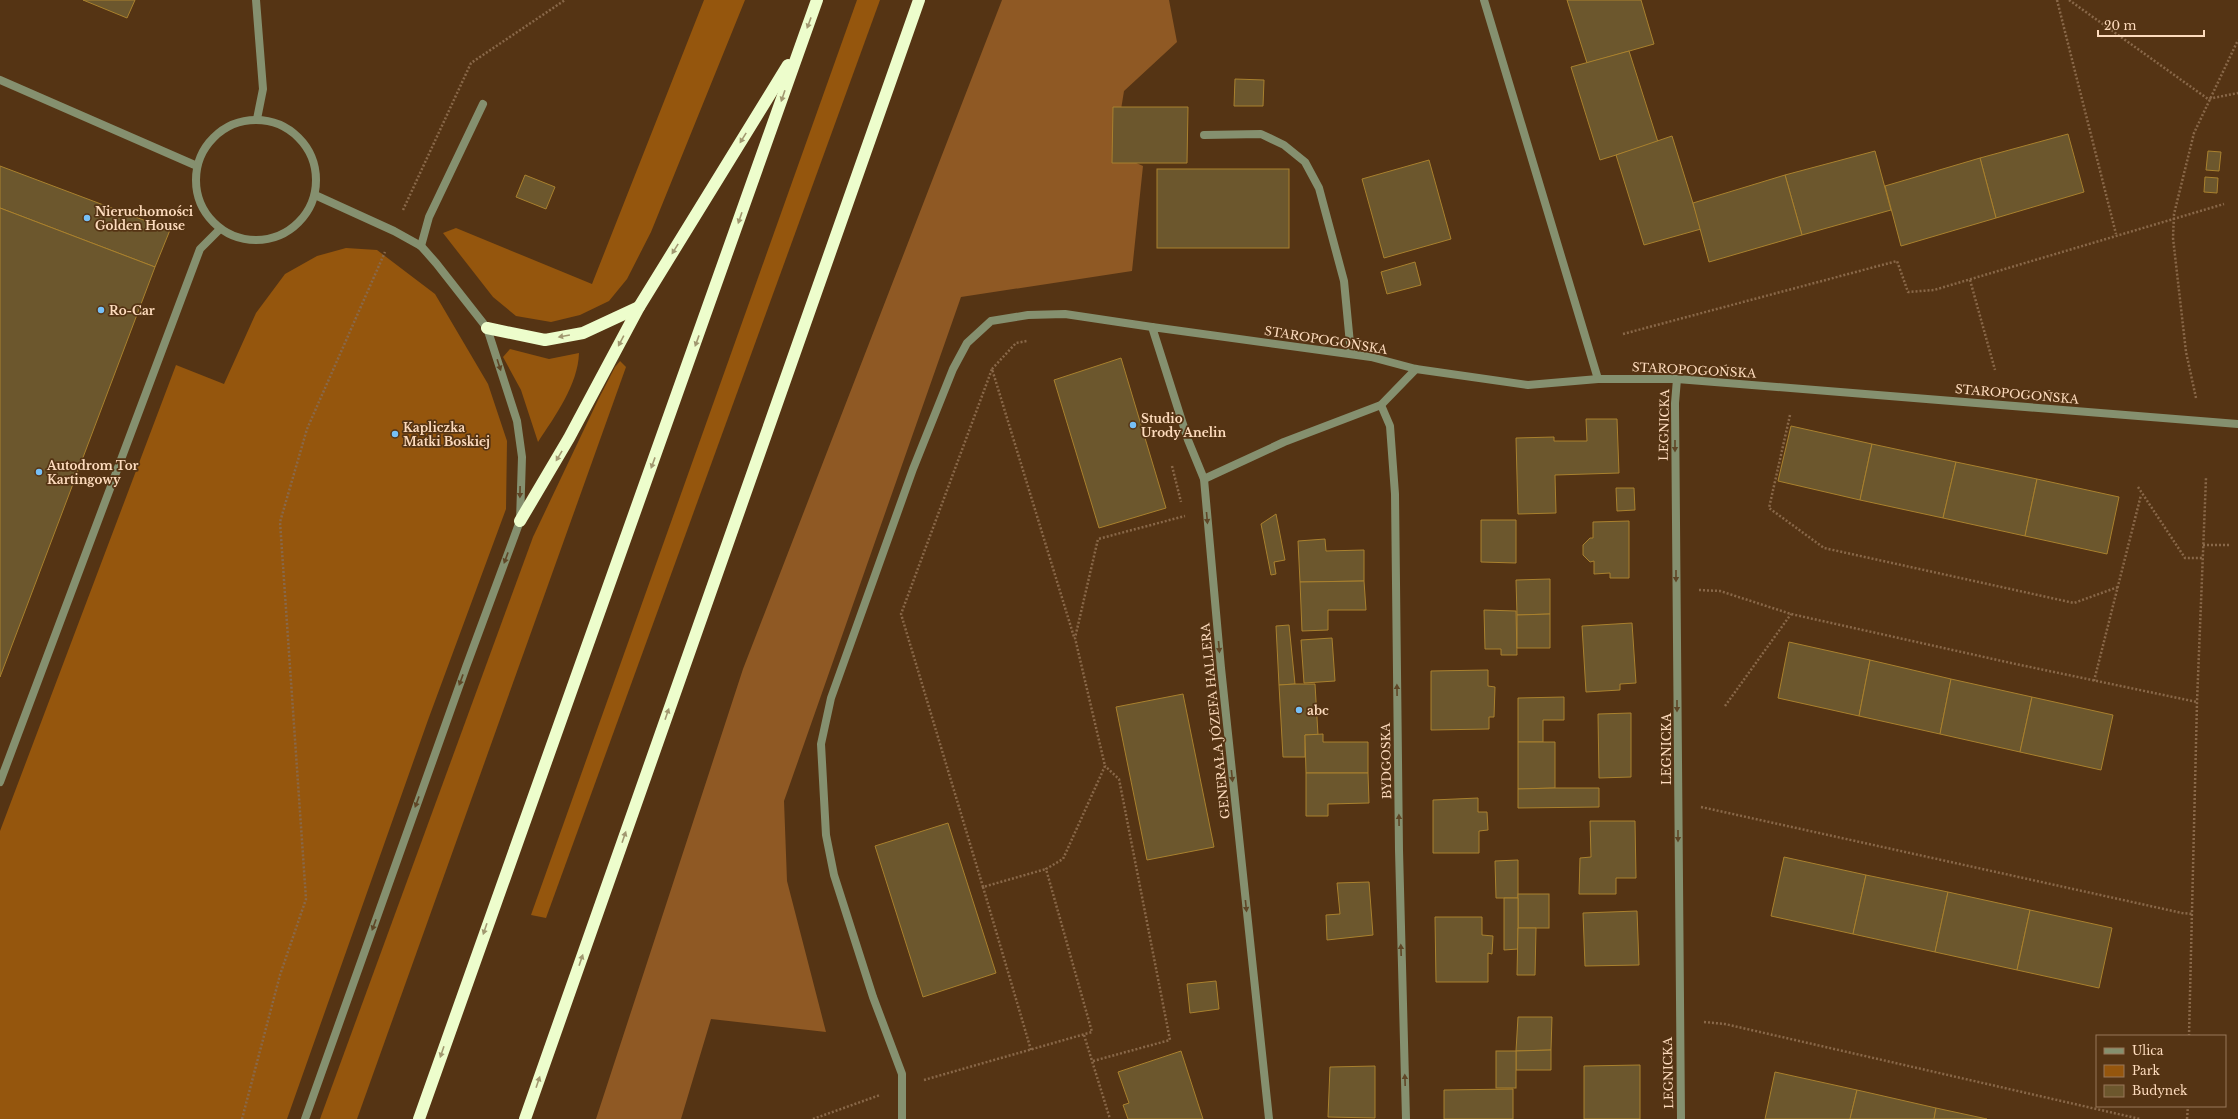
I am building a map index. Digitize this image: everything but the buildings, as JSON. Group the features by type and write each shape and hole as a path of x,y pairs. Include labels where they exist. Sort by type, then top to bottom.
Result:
{"highway":[{"path":"419,1119 817,0"},
{"path":"524,1119 919,0"},
{"path":"520,521 569,438 639,307 800,46"},
{"path":"486,328 545,340 582,333 639,307"}],"street":[{"path":"256,0 263,89 257,120"},
{"path":"1484,0 1598,379"},
{"path":"0,80 197,166"},
{"path":"421,246 429,217 483,104"},
{"path":"257,120 285,128 300,140 311,156 316,175 314,195 306,213 294,227 276,237 250,240 237,238 220,229 207,217 199,201 195,184 197,166 203,150 215,136 230,126 257,120"},
{"path":"1204,135 1261,134 1284,144 1305,162 1319,188 1344,281 1351,354"},
{"path":"305,1119 463,674 520,521 522,457 517,421 486,328 436,263 421,246 394,231 314,195"},
{"path":"0,782 200,249 220,229"},
{"name":"STAROPOGOŃSKA","path":"902,1119 902,1074 874,997 834,875 826,835 821,744 831,698 913,469 953,368 966,343 991,322 1028,315 1065,314 1371,357 1416,369 1528,385 1598,379 1677,379 2238,424"},
{"name":"GENERAŁA JÓZEFA HALLERA","path":"1152,327 1188,440 1204,479 1221,668 1269,1119"},
{"path":"1204,479 1284,442 1381,405 1416,369"},
{"name":"LEGNICKA","path":"1677,379 1675,403 1676,590 1681,1119"},
{"name":"BYDGOSKA","path":"1381,405 1390,426 1395,494 1399,850 1406,1119"}],"path":[{"path":"242,1119 280,975 306,899 280,522 307,429 394,231 471,63 565,0"},
{"path":"2057,0 2116,234"},
{"path":"2069,0 2208,99 2238,93"},
{"path":"2196,398 2185,344 2173,238 2173,220 2191,143 2208,99 2238,40"},
{"path":"1623,334 1897,260 1908,292 1934,290 2116,234 2173,220 2224,204"},
{"path":"1970,280 1995,370"},
{"path":"1031,339 1016,344 992,369 901,614 1031,1050"},
{"path":"992,369 1075,638 1105,766 1119,779 1170,1040 1093,1061"},
{"path":"1790,415 1768,508 1824,548 2074,603 2118,587"},
{"path":"1171,464 1184,516"},
{"path":"2189,1035 2197,702 2206,478"},
{"path":"2138,487 2141,495 2185,558 2202,558"},
{"path":"2094,681 2141,495"},
{"path":"1075,638 1098,539 1206,510"},
{"path":"2203,545 2229,546"},
{"path":"1676,590 1720,591 1792,614 2094,681 2197,702"},
{"path":"1725,706 1792,614"},
{"path":"983,887 1046,868 1063,859 1105,766"},
{"path":"1678,807 1692,805 2094,895 2193,914"},
{"path":"813,1119 902,1087 1092,1032 1046,868"},
{"path":"1679,1020 1725,1024 2140,1119"},
{"path":"1084,1035 1110,1119"},
{"path":"2187,1119 2188,1107"}],"green space":[{"path":"704,0 745,0 651,232 627,279 609,301 580,315 551,322 516,316 493,297 443,233 456,228 592,284"},
{"path":"857,0 880,0 546,918 531,915"},
{"path":"346,248 377,250 435,294 488,384 507,441 506,509 428,720 287,1119 0,1119 0,831 176,365 224,384 256,313 285,274 317,256"},
{"path":"510,349 549,359 579,353 575,377 570,388 558,411 538,442 521,390 503,357"},
{"path":"620,361 626,367 357,1119 320,1119 533,537 598,400 615,367"}],"shaded area":[{"path":"1002,0 1169,0 1177,42 1124,91 1114,153 1143,166 1132,271 961,297 784,801 787,881 826,1032 711,1019 681,1119 596,1119 743,669"}],"place":[{"name":"Nieruchomości Golden House","path":"87,218"},
{"name":"Ro-Car","path":"101,310"},
{"name":"Studio Urody Anelin","path":"1133,425"},
{"name":"Kapliczka Matki Boskiej","path":"395,434"},
{"name":"Autodrom Tor Kartingowy","path":"39,472"},
{"name":"abc","path":"1299,710"}]}
